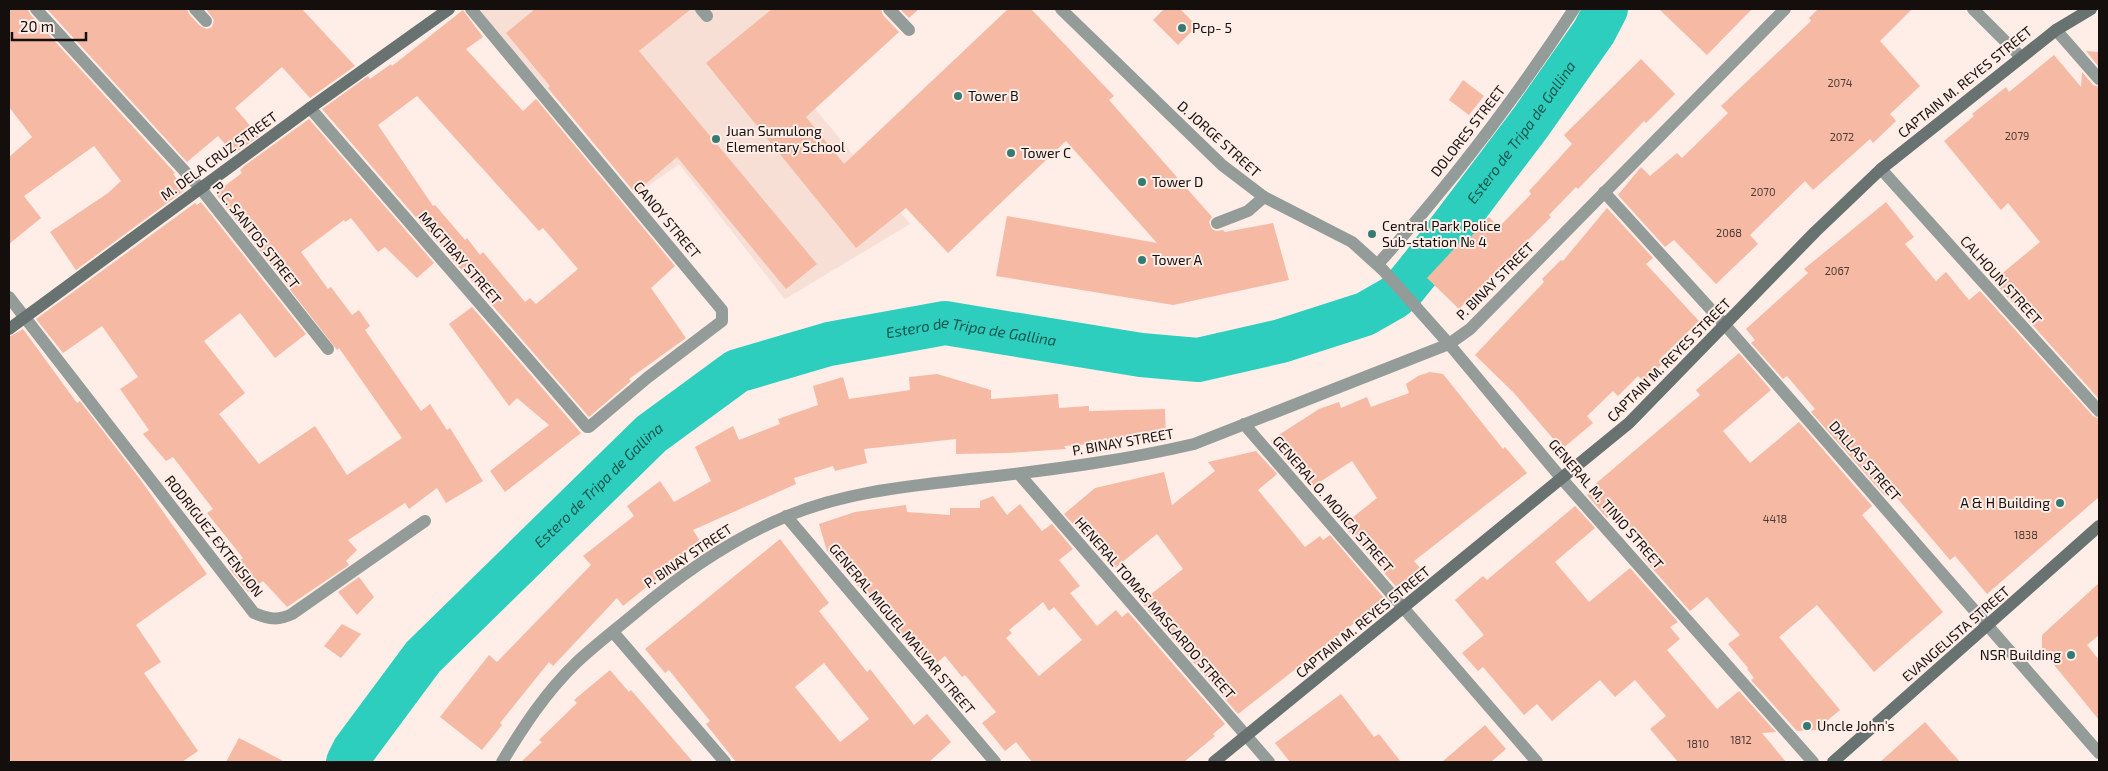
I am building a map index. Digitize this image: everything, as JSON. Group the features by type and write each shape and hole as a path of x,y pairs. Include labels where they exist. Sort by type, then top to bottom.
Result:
{"street":[{"name":"P. C. SANTOS STREET","path":"36,9 201,189 328,349"},
{"path":"195,9 206,21"},
{"name":"M. DELA CRUZ STREET","path":"9,329 310,108 449,9"},
{"name":"CANOY STREET","path":"471,9 722,310 722,321 587,427"},
{"path":"889,9 909,30"},
{"name":"DOLORES STREET","path":"1380,267 1503,112 1574,9"},
{"name":"P. BINAY STREET","path":"502,762 519,734 551,690 576,664 668,585 716,552 786,516 839,499 879,491 1019,474 1150,455 1194,444 1450,344 1470,329 1785,9"},
{"path":"1973,9 2021,57"},
{"name":"CAPTAIN M. REYES STREET","path":"1214,762 1562,479 1645,408 1815,232 1881,169 2056,30 2090,9"},
{"name":"D. JORGE STREET","path":"1063,10 1222,165 1264,197 1352,242 1380,267"},
{"path":"2056,30 2099,79"},
{"name":"MAGTIBAY STREET","path":"310,108 587,427"},
{"name":"CALHOUN STREET","path":"1881,169 2099,411"},
{"name":"DALLAS STREET","path":"1604,192 1725,325 2099,753"},
{"path":"1217,223 1248,211 1264,197"},
{"name":"GENERAL M. TINIO STREET","path":"1380,267 1450,344 1562,479 1814,762"},
{"name":"RODRIGUEZ EXTENSION","path":"9,297 254,613 271,619 281,619 292,614 425,521"},
{"name":"GENERAL O. MOJICA STREET","path":"1244,424 1537,762"},
{"name":"HENERAL TOMAS MASCARDO STREET","path":"1019,474 1269,762"},
{"name":"GENERAL MIGUEL MALVAR STREET","path":"786,516 995,762"},
{"name":"EVANGELISTA STREET","path":"1832,762 2099,526"},
{"path":"613,632 725,762"}],"shaded area":[{"name":"Juan Sumulong Elementary School","path":"475,9 868,9 790,78 910,224 785,299 679,164 640,192"}],"building":[{"path":"9,9 28,9 30,14 175,173 173,174 185,190 76,270 50,232 108,193 121,181 94,146 24,196 41,218 9,244 9,157 32,137 9,107"},
{"path":"47,9 187,9 200,26 207,29 212,27 214,20 206,9 302,9 355,66 310,98 282,67 235,108 259,136 234,154 218,136 187,162"},
{"path":"535,9 691,9 639,51 817,264 786,289 677,157 635,193 548,88 550,86 506,33"},
{"path":"772,9 881,9 883,15 899,32 806,117 844,164 1008,9 1031,9 1114,96 1109,100 1212,217 1209,222 1212,229 1225,232 1273,223 1289,280 1173,305 996,276 1007,216 1157,243 1066,141 948,253 906,208 856,248 706,63"},
{"path":"900,9 919,9 909,18"},
{"path":"1164,9 1180,9 1197,26 1178,45 1153,20"},
{"path":"1659,9 1752,9 1707,55"},
{"path":"1818,9 1912,9 1880,41 1920,86 1890,114 1896,121 1873,143 1870,139 1813,190 1805,181 1750,235 1758,244 1716,284 1674,240 1665,247 1618,195 1641,167 1650,176 1677,153 1682,158 1728,113 1721,106 1811,21 1809,18"},
{"path":"463,10 483,37 466,49 523,111 536,99 675,266 651,288 686,338 629,379 631,381 589,417 322,109 368,76 370,79 391,64 392,66","holes":["417,96 539,231 543,228 578,269 536,304 530,298 525,302 483,252 480,255 467,238 465,240 435,205 433,206 378,125"]},
{"path":"2086,51 2099,52 2099,67"},
{"path":"2054,55 2081,87 2082,72 2093,85 2099,87 2099,399 1993,281 2040,242 2008,203 2001,210 1944,141 1974,116 1972,114 2006,87 2009,92"},
{"path":"1641,59 1675,94 1646,123 1644,121 1578,189 1576,187 1549,215 1551,217 1459,309 1427,278 1466,236 1469,239 1489,217 1499,227 1531,194 1529,191 1572,144 1564,135"},
{"path":"1463,80 1484,96 1469,115 1449,100"},
{"path":"309,119 434,263 417,278 385,247 378,252 351,218 345,222 344,220 301,252 328,289 331,287 352,315 359,310 370,326 365,330 421,411 430,404 447,430 450,428 483,481 446,503 437,488 409,509 405,503 348,540 357,550 346,561 349,565 287,607 263,581 248,592 229,568 243,558 207,513 213,509 173,457 166,461 143,434 149,430 120,389 138,377 102,326 63,353 36,319 195,203 197,205 201,202 306,334 275,358 240,313 204,341 245,393 219,414 259,464 315,426 347,475 402,438 339,348 337,350 215,193 242,173 240,170 244,166"},
{"path":"1886,202 1914,237 1905,244 1936,281 1946,272 1969,300 1980,291 2093,416 2099,419 2099,497 1987,594 1955,556 1950,560 1892,492 1885,496 1811,412 1815,409 1787,376 1783,379 1751,343 1755,340 1746,329 1808,273 1804,269"},
{"path":"1607,208 1653,258 1646,264 1699,321 1660,359 1664,362 1644,382 1638,376 1618,396 1613,391 1587,416 1593,423 1562,449 1514,393 1475,355 1544,282 1542,279 1561,260 1563,261"},
{"path":"472,307 581,433 505,492 490,471 549,425 517,398 509,406 449,324"},
{"path":"23,329 77,403 80,401 140,479 207,574 136,625 161,662 144,673 198,751 182,762 9,762 9,337"},
{"path":"1739,353 1771,390 1723,431 1750,463 1799,422 1872,506 1862,515 1943,612 1874,672 1817,605 1779,637 1840,710 1816,730 1797,731 1751,680 1754,678 1748,668 1728,644 1740,635 1707,597 1690,611 1642,557 1649,551 1615,511 1607,518 1587,495 1595,488 1593,486 1700,395 1696,390"},
{"path":"1430,372 1443,374 1503,449 1505,447 1527,473 1414,561 1422,570 1398,589 1343,525 1377,498 1352,461 1312,487 1300,469 1297,471 1291,462 1289,464 1272,444 1271,440 1319,409 1339,402 1341,408 1367,397 1371,407 1409,393 1406,384 1418,376"},
{"path":"937,374 991,390 991,399 1058,394 1059,408 1089,406 1089,411 1165,409 1166,439 1091,440 1091,444 1064,446 1066,449 1009,453 956,454 956,439 864,449 867,463 835,471 833,466 794,478 796,484 693,530 700,541 683,553 684,555 668,566 670,568 623,606 617,598 553,666 549,662 500,723 502,725 482,750 440,717 489,655 497,662 591,565 583,556 634,516 627,506 660,481 674,502 711,481 695,447 733,426 739,440 780,424 778,419 818,405 813,386 843,377 849,399 910,390 909,377"},
{"path":"1256,451 1277,474 1258,490 1305,547 1320,536 1323,540 1330,535 1385,599 1238,714 1141,602 1183,569 1157,534 1115,568 1089,535 1086,538 1064,514 1095,488 1164,472 1172,505 1215,471 1208,462"},
{"path":"993,496 1007,515 1020,504 1042,531 1052,524 1073,549 1059,560 1080,586 1070,593 1097,626 1116,610 1122,617 1128,612 1225,724 1213,734 1215,736 1184,762 1032,762 1016,742 1005,751 982,723 996,712 965,675 962,677 945,656 930,668 827,551 819,524 855,512 906,505 907,512 950,515 950,508 980,508 980,501","holes":["1043,602 1049,611 1054,607 1082,640 1039,676 1006,638 1012,633 1009,630"]},
{"path":"1575,506 1595,528 1555,562 1589,602 1630,568 1678,622 1670,627 1680,639 1667,650 1717,709 1739,691 1776,732 1762,733 1786,762 1678,762 1650,729 1666,716 1635,680 1615,697 1600,680 1552,721 1537,704 1524,715 1483,667 1478,671 1462,653 1484,635 1455,600 1483,576 1487,580"},
{"path":"780,539 829,603 819,611 867,672 870,669 914,725 927,714 951,742 929,762 736,762 706,724 710,721 669,670 665,673 645,649","holes":["824,663 869,719 840,742 795,687"]},
{"path":"359,577 374,597 357,615 338,592"},
{"path":"2099,583 2099,635 2087,645 2099,660 2099,720 2042,650 2042,635"},
{"path":"342,624 361,634 341,658 324,646"},
{"path":"610,670 629,692 631,690 693,762 521,762 542,742 539,740 577,703 574,700"},
{"path":"1341,694 1374,737 1379,734 1401,762 1290,762 1275,743"},
{"path":"1925,722 1960,762 1880,762"},
{"path":"1485,725 1506,749 1491,762 1442,762"},
{"path":"239,738 285,762 226,762"}],"waterway":[{"name":"Estero de Tripa de Gallina","path":"348,762 354,750 423,657 651,434 737,371 829,344 945,323 1141,355 1198,360 1281,341 1365,314 1393,298 1402,291 1423,265 1531,122 1594,32 1606,9"}],"place":[{"name":"Pcp- 5","path":"1182,28"},
{"name":"Tower B","path":"958,96"},
{"name":"Juan Sumulong Elementary School","path":"716,139"},
{"name":"Tower C","path":"1011,153"},
{"name":"Tower D","path":"1142,182"},
{"name":"Central Park Police Sub-station № 4","path":"1372,234"},
{"name":"Tower A","path":"1142,260"},
{"name":"A & H Building","path":"2060,503"},
{"name":"NSR Building","path":"2071,655"},
{"name":"Uncle John's","path":"1807,726"}]}
